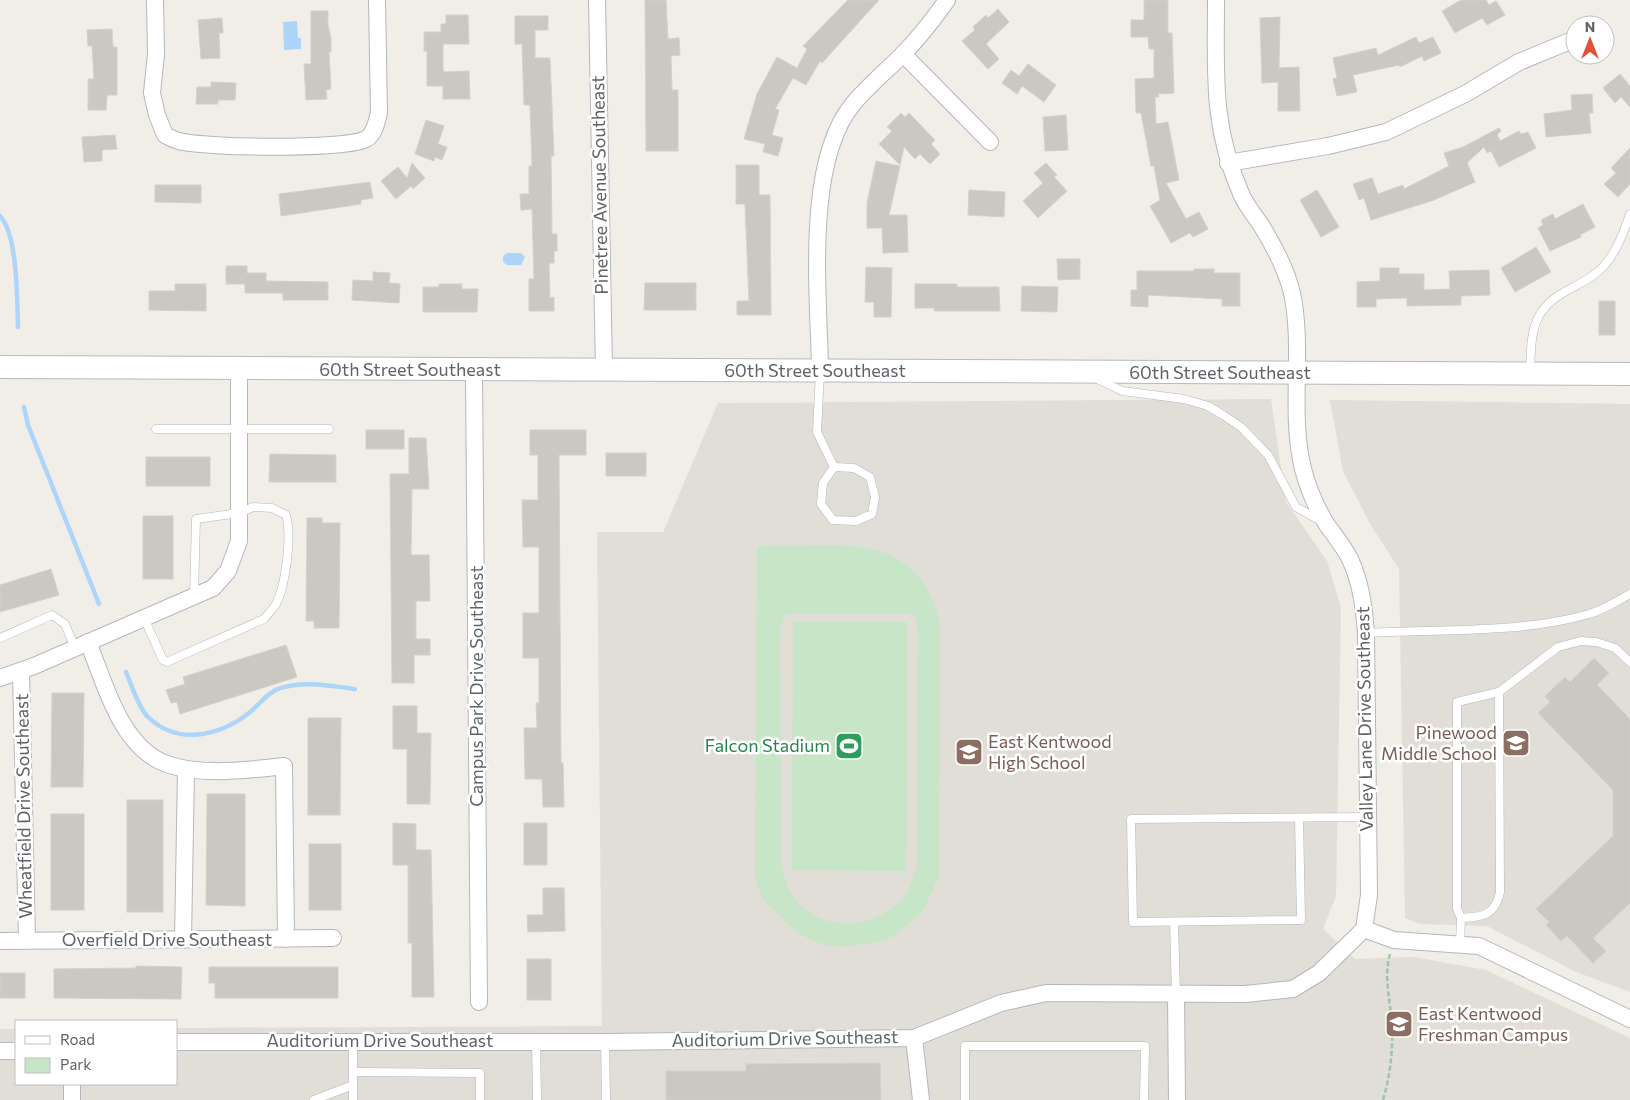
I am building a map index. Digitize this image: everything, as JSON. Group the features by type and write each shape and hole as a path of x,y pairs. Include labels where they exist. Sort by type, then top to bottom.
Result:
{"main road":[{"name":"60th Street Southeast","path":"0,367 1630,374"}],"street":[{"path":"155,0 156,54 152,93 165,134 183,142 270,146 353,144 368,138 376,127 380,112 377,0"},
{"name":"Pinetree Avenue Southeast","path":"597,0 604,370"},
{"path":"820,370 819,227 826,158 837,130 852,105 903,54 932,21 947,0"},
{"name":"Valley Lane Drive Southeast","path":"1216,0 1216,96 1221,134 1228,163 1243,198 1280,258 1291,291 1296,320 1296,373 1303,469 1311,492 1327,525 1350,559 1363,596 1366,633 1369,895 1364,929"},
{"path":"1228,163 1328,146 1386,132 1465,94 1519,62 1565,43"},
{"path":"903,54 990,142"},
{"path":"0,678 21,671 213,588 228,570 239,541 239,369"},
{"name":"Campus Park Drive Southeast","path":"474,370 478,1002"},
{"path":"82,645 132,737 156,759 186,770 256,769 284,766 286,939"},
{"name":"Wheatfield Drive Southeast","path":"21,671 27,940"},
{"path":"183,940 186,770"},
{"path":"1364,929 1394,940 1479,946 1630,1019"},
{"name":"Auditorium Drive Southeast","path":"178,1042 606,1042 914,1038 1001,1003 1046,993 1245,994 1293,989 1319,973 1364,929"},
{"name":"Overfield Drive Southeast","path":"0,941 333,938"},
{"path":"1176,994 1177,1100"},
{"path":"914,1038 921,1100"},
{"path":"0,1051 15,1051"},
{"path":"72,1085 72,1100"}],"lane":[{"path":"1530,374 1533,336 1538,318 1552,299 1597,273 1613,253 1630,214"},
{"path":"820,370 817,432 834,467"},
{"path":"1084,372 1122,392 1184,399 1208,406 1222,414 1241,427 1268,455 1296,507 1327,525"},
{"path":"156,429 330,429"},
{"path":"834,467 854,468 870,477 875,496 872,514 856,522 833,520 821,504 823,483 834,467"},
{"path":"144,618 163,660 167,662 264,619 275,606 280,595 289,526 286,515 272,508 253,507 239,513 196,519 194,596"},
{"path":"1366,633 1456,630 1551,623 1591,614 1630,594"},
{"path":"0,638 52,615 65,624 82,645"},
{"path":"1460,944 1461,918 1457,909 1457,702 1499,692 1558,647 1581,641 1596,642 1615,648 1630,662"},
{"path":"1461,918 1483,917 1497,905 1500,892 1499,692"},
{"path":"1299,818 1301,920 1133,922 1132,819 1367,816"},
{"path":"1174,922 1176,994"},
{"path":"353,1041 353,1100"},
{"path":"536,1041 537,1100"},
{"path":"606,1042 606,1100"},
{"path":"965,1100 965,1046 1145,1046 1144,1100"},
{"path":"353,1072 480,1073 480,1100"},
{"path":"314,1100 353,1085"}],"path":[{"path":"1383,1100 1389,1079 1392,1050 1387,972 1394,940"}],"shaded area":[{"name":"East Kentwood High School","path":"1271,399 1286,502 1327,561 1341,608 1336,896 1323,929 1355,959 1414,957 1486,970 1630,1038 1630,1100 0,1100 0,1029 15,1029 15,1085 178,1085 178,1028 602,1026 597,532 663,532 718,403"},
{"name":"Pinewood Middle School","path":"1330,400 1630,404 1630,992 1576,972 1487,926 1420,924 1405,918 1399,569 1369,522 1343,471"}],"green space":[{"path":"835,545 874,550 890,555 904,563 915,573 934,603 940,623 939,875 923,911 894,936 877,942 842,947 826,945 809,939 794,930 763,899 755,879 757,546","holes":["785,614 914,614 918,628 917,866 911,885 906,893 888,911 875,918 860,922 846,924 831,922 805,909 794,898 788,887 781,865 780,629"]},
{"name":"Falcon Stadium","path":"793,622 907,622 906,871 792,870"}],"water":[{"path":"297,21 298,38 301,38 301,49 284,50 283,22"},
{"path":"507,253 521,253 525,257 521,265 507,265 503,262 503,256"}],"building":[{"path":"645,0 666,0 668,39 679,38 680,55 671,56 672,90 678,90 678,151 646,151"},
{"path":"848,0 879,0 822,63 820,61 806,85 793,78 775,109 779,110 772,135 783,138 778,156 763,152 765,144 744,139 757,94 777,57 797,68 807,49 803,46"},
{"path":"1144,0 1168,0 1168,33 1172,33 1174,93 1158,94 1159,97 1155,97 1156,124 1168,122 1179,180 1166,183 1186,219 1199,212 1208,229 1193,237 1190,233 1171,243 1150,206 1160,200 1154,166 1151,166 1141,113 1136,113 1135,79 1154,78 1154,49 1149,49 1148,37 1131,37 1131,20 1144,20"},
{"path":"1461,0 1486,0 1489,5 1496,1 1505,15 1487,25 1482,18 1455,33 1442,11"},
{"path":"998,9 1009,22 986,44 999,59 988,69 962,41 975,30 973,27 986,15 988,18"},
{"path":"311,11 328,11 328,25 331,38 331,52 329,52 331,89 326,90 327,99 306,100 304,64 311,64"},
{"path":"446,15 468,15 469,44 443,44 443,69 444,72 469,71 470,99 443,99 443,86 427,86 427,51 424,51 424,32 441,32 441,24 446,24"},
{"path":"515,16 548,16 548,30 535,30 535,58 550,58 554,156 551,156 552,234 557,234 557,251 554,251 554,263 549,263 550,298 554,297 554,311 529,311 529,279 534,279 532,209 521,210 520,194 529,194 529,166 532,166 530,105 524,105 522,44 515,44"},
{"path":"1280,17 1279,68 1299,67 1300,111 1278,111 1278,82 1262,83 1260,18"},
{"path":"222,18 223,33 219,33 220,58 201,59 198,20"},
{"path":"112,29 113,47 117,47 117,95 107,95 106,110 88,110 88,79 94,79 92,46 88,46 87,30"},
{"path":"1416,37 1419,43 1433,37 1441,53 1424,61 1422,56 1400,67 1399,65 1353,75 1357,92 1337,96 1333,79 1337,78 1333,58 1376,48 1378,55"},
{"path":"1028,64 1056,85 1044,102 1022,86 1017,94 1002,83 1011,70 1019,76"},
{"path":"1620,74 1630,86 1630,107 1621,97 1615,103 1603,88"},
{"path":"211,82 236,83 235,100 218,100 218,104 196,104 197,87 211,87"},
{"path":"1592,94 1593,113 1589,113 1591,133 1546,137 1544,114 1572,110 1571,95"},
{"path":"901,113 905,117 909,113 935,140 931,144 940,154 930,164 920,154 915,159 904,147 900,165 879,144 892,131 887,127"},
{"path":"1066,115 1068,150 1045,151 1043,117"},
{"path":"426,120 444,126 438,144 447,147 442,160 435,157 434,161 415,154"},
{"path":"1499,128 1501,131 1497,135 1500,141 1519,131 1521,134 1528,132 1536,148 1499,167 1491,151 1487,153 1484,147 1467,163 1475,182 1434,200 1371,220 1364,198 1359,200 1353,184 1372,178 1378,194 1403,185 1404,189 1449,166 1444,153 1463,147"},
{"path":"115,135 117,149 102,150 102,161 84,162 82,137"},
{"path":"1630,148 1630,184 1618,197 1604,184 1616,173 1611,168"},
{"path":"876,161 900,166 889,215 907,215 908,252 883,253 882,228 867,228 867,203"},
{"path":"412,163 425,178 413,189 411,186 396,199 381,181 398,167 407,178"},
{"path":"1046,163 1057,175 1054,177 1067,191 1038,218 1023,201 1043,183 1034,173"},
{"path":"736,165 759,165 759,195 770,195 771,315 737,315 737,301 749,301 745,204 736,204"},
{"path":"370,182 373,198 361,200 361,204 281,216 279,194"},
{"path":"155,185 201,185 201,203 155,202"},
{"path":"969,190 1005,192 1004,217 968,215"},
{"path":"1317,190 1339,227 1321,237 1300,200"},
{"path":"1583,204 1595,227 1580,235 1581,237 1550,251 1538,228 1543,225 1541,220 1553,214 1555,219"},
{"path":"1536,247 1551,272 1515,292 1501,268"},
{"path":"1057,259 1080,259 1080,279 1058,280"},
{"path":"226,266 247,266 247,273 266,273 266,281 328,282 328,300 283,300 283,293 245,293 245,284 226,284"},
{"path":"866,267 892,268 891,317 874,317 874,302 865,302"},
{"path":"1380,268 1399,268 1399,274 1424,274 1424,290 1450,289 1449,271 1489,270 1490,295 1461,296 1461,305 1407,306 1407,298 1376,299 1376,307 1357,307 1357,282 1380,281"},
{"path":"1194,269 1214,269 1214,273 1240,273 1240,306 1222,306 1222,299 1148,295 1148,307 1131,306 1131,290 1137,290 1137,271 1194,271"},
{"path":"373,272 390,273 389,283 400,284 399,303 352,300 353,280 373,281"},
{"path":"645,283 696,283 696,310 644,310"},
{"path":"175,284 206,284 206,311 149,310 149,291 175,291"},
{"path":"439,284 462,284 462,289 478,289 477,312 423,312 423,287 439,287"},
{"path":"915,284 999,287 1000,311 934,311 934,308 915,308"},
{"path":"1022,286 1058,287 1057,312 1021,311"},
{"path":"1599,301 1615,301 1615,335 1599,335"},
{"path":"366,430 404,430 404,449 366,449"},
{"path":"530,430 586,430 586,455 559,455 561,763 563,763 564,807 543,807 542,779 525,779 524,728 537,728 536,703 539,703 539,658 523,658 523,613 539,613 539,547 523,547 522,500 538,500 538,455 530,455"},
{"path":"409,438 426,438 429,489 412,489 411,555 429,555 430,601 416,601 416,639 430,639 430,655 414,655 414,683 392,683 390,474 409,474"},
{"path":"606,453 646,453 646,476 606,476"},
{"path":"270,454 336,455 336,482 269,482"},
{"path":"146,457 210,457 210,486 146,486"},
{"path":"143,516 173,516 173,579 143,579"},
{"path":"307,518 322,518 322,523 340,523 339,628 314,628 314,621 306,621"},
{"path":"51,569 59,595 0,612 0,585"},
{"path":"286,645 297,677 180,714 177,702 171,703 166,690 185,684 183,677"},
{"name":"Pinewood Middle School","path":"1594,658 1609,673 1597,685 1630,719 1630,903 1593,938 1606,951 1593,963 1567,936 1561,941 1546,925 1549,922 1536,909 1613,836 1613,790 1538,713 1550,702 1545,696 1565,677 1570,682"},
{"path":"52,693 84,693 83,787 51,787"},
{"path":"393,706 417,706 417,733 431,733 430,804 407,804 407,749 393,749"},
{"path":"308,718 341,718 340,815 308,815"},
{"path":"207,794 245,794 245,906 206,905"},
{"path":"127,800 163,800 163,912 127,912"},
{"path":"51,814 84,814 84,910 51,910"},
{"path":"393,823 416,824 416,850 431,850 434,997 412,997 412,943 408,943 408,865 393,865"},
{"path":"524,823 547,823 547,865 524,865"},
{"path":"309,844 341,844 341,910 309,910"},
{"path":"543,888 564,888 565,931 528,932 527,915 543,915"},
{"path":"527,959 551,959 551,1000 527,1000"},
{"path":"136,966 182,967 181,999 54,998 54,969 136,968"},
{"path":"209,967 338,967 338,998 215,998 215,983 209,983"},
{"path":"0,973 25,973 25,998 0,998"},
{"path":"880,1063 881,1100 666,1100 666,1071 746,1071 746,1064"}],"waterway":[{"path":"0,216 6,225 13,252 17,285 18,327"},
{"path":"24,407 28,425 99,604"},
{"path":"126,672 138,702 148,717 172,732 185,735 212,732 225,727 249,713 271,693 287,686 316,684 355,689"}],"place":[{"name":"Pinewood Middle School","path":"1516,743"},
{"name":"Falcon Stadium","path":"849,746"},
{"name":"East Kentwood High School","path":"969,752"},
{"name":"East Kentwood Freshman Campus","path":"1399,1024"}]}
